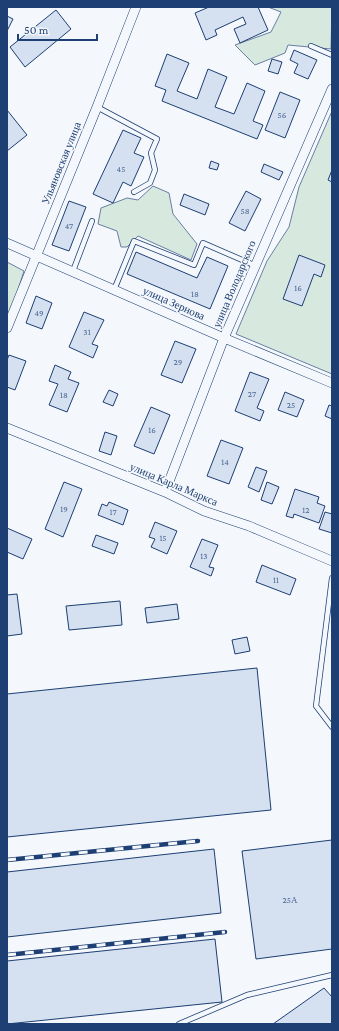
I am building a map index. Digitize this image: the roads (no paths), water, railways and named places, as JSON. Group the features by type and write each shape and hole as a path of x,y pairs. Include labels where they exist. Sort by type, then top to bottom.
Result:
{"street":[{"name":"Ульяновская улица","path":"7,328 136,7"},
{"name":"улица Володарского","path":"165,492 224,338 332,89"},
{"name":"улица Зернова","path":"7,243 224,338 332,383"},
{"name":"улица Карла Маркса","path":"7,428 165,492 204,512 248,526 332,561"}],"lane":[{"path":"311,46 332,55"},
{"path":"97,107 157,139 152,154 155,170 150,183 134,192"},
{"path":"73,271 92,221"},
{"path":"114,290 134,241 194,265 203,243 256,266"},
{"path":"332,578 316,706 332,727"},
{"path":"179,1024 247,995 332,974"}],"railway":[{"path":"7,860 198,841"},
{"path":"7,955 225,932"}]}
